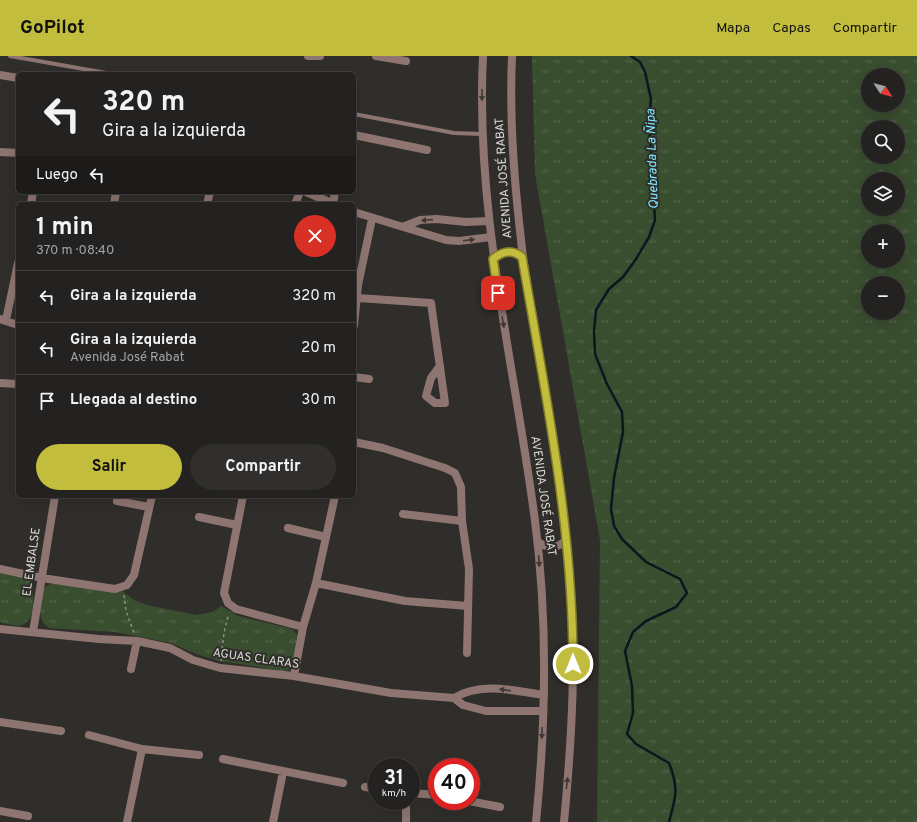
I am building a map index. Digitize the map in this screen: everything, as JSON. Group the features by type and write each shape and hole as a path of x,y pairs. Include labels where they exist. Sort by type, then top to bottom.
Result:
{"street":[{"path":"308,56 320,56"},
{"path":"376,56 406,61"},
{"name":"AVENIDA JOSÉ RABAT","path":"483,56 482,134 493,259 531,487 538,542 544,649 544,695 536,822"},
{"name":"AVENIDA JOSÉ RABAT","path":"512,56 511,138 522,257 559,481 571,601 573,677 571,750 564,822"},
{"path":"0,75 16,78"},
{"path":"356,135 427,150"},
{"path":"0,152 16,153"},
{"path":"310,194 328,202"},
{"path":"356,213 372,219 405,226 446,240 459,241 491,237"},
{"path":"356,312 358,298 356,285 372,219"},
{"path":"405,226 420,220 431,219 466,222 489,221"},
{"path":"493,259 507,251 517,253 522,257"},
{"path":"16,270 3,319 16,324"},
{"path":"358,298 431,303 440,366"},
{"path":"356,377 369,379"},
{"path":"0,383 16,384"},
{"path":"356,442 383,448 451,470 458,478 461,487 462,521 469,569 467,652"},
{"name":"EL EMBALSE","path":"33,632 55,498"},
{"path":"0,568 42,578 109,588 123,588 132,578 152,498"},
{"path":"243,498 224,593 225,599 236,609 303,627"},
{"path":"294,676 303,627 316,583 335,498"},
{"path":"117,501 149,508"},
{"path":"402,514 462,521"},
{"path":"199,517 237,525"},
{"path":"288,528 326,537"},
{"path":"538,542 553,547 561,545 566,539"},
{"path":"316,583 405,601 468,606"},
{"name":"AGUAS CLARAS","path":"0,629 99,639 137,641 170,648 193,660 220,668 294,676 391,693 454,698 463,705 486,711 543,711"},
{"path":"131,669 137,641"},
{"name":"AGUAS CLARAS","path":"454,698 465,691 485,687 544,695"},
{"path":"0,722 61,731"},
{"path":"89,735 142,749 199,755"},
{"path":"127,822 142,749"},
{"path":"224,759 343,783"},
{"path":"273,822 283,772"},
{"path":"480,803 500,807"},
{"path":"406,810 406,822"},
{"path":"0,811 28,816"}],"lane":[{"path":"10,56 101,72"},
{"path":"356,114 454,133 482,134"}],"path":[{"path":"123,588 126,612 137,641"},
{"path":"220,668 224,641 222,634 231,606"}],"green space":[{"path":"532,56 917,56 917,822 597,822 600,540 535,174"},
{"path":"0,571 27,577 32,582 32,613 27,622 22,625 0,622"},
{"path":"54,582 110,592 122,591 134,600 147,605 196,615 213,612 221,606 238,616 292,629 297,635 293,664 289,670 282,671 220,661 196,654 171,643 115,632 49,628 42,620 40,610 44,588"}],"waterway":[{"name":"Quebrada La Ñipa","path":"631,56 640,62 645,72 651,99 649,120 655,220 649,237 636,259 623,277 609,289 596,310 594,331 595,354 607,384 622,412 623,432 614,478 611,509 614,526 622,539 646,562 680,579 687,593 676,607 646,621 633,632 625,651 632,686 633,713 627,734 636,744 669,763 675,786 675,799 669,822"}],"route":[{"path":"498,293 493,259 507,251 517,253 522,257 563,507 569,566 573,664"}]}
